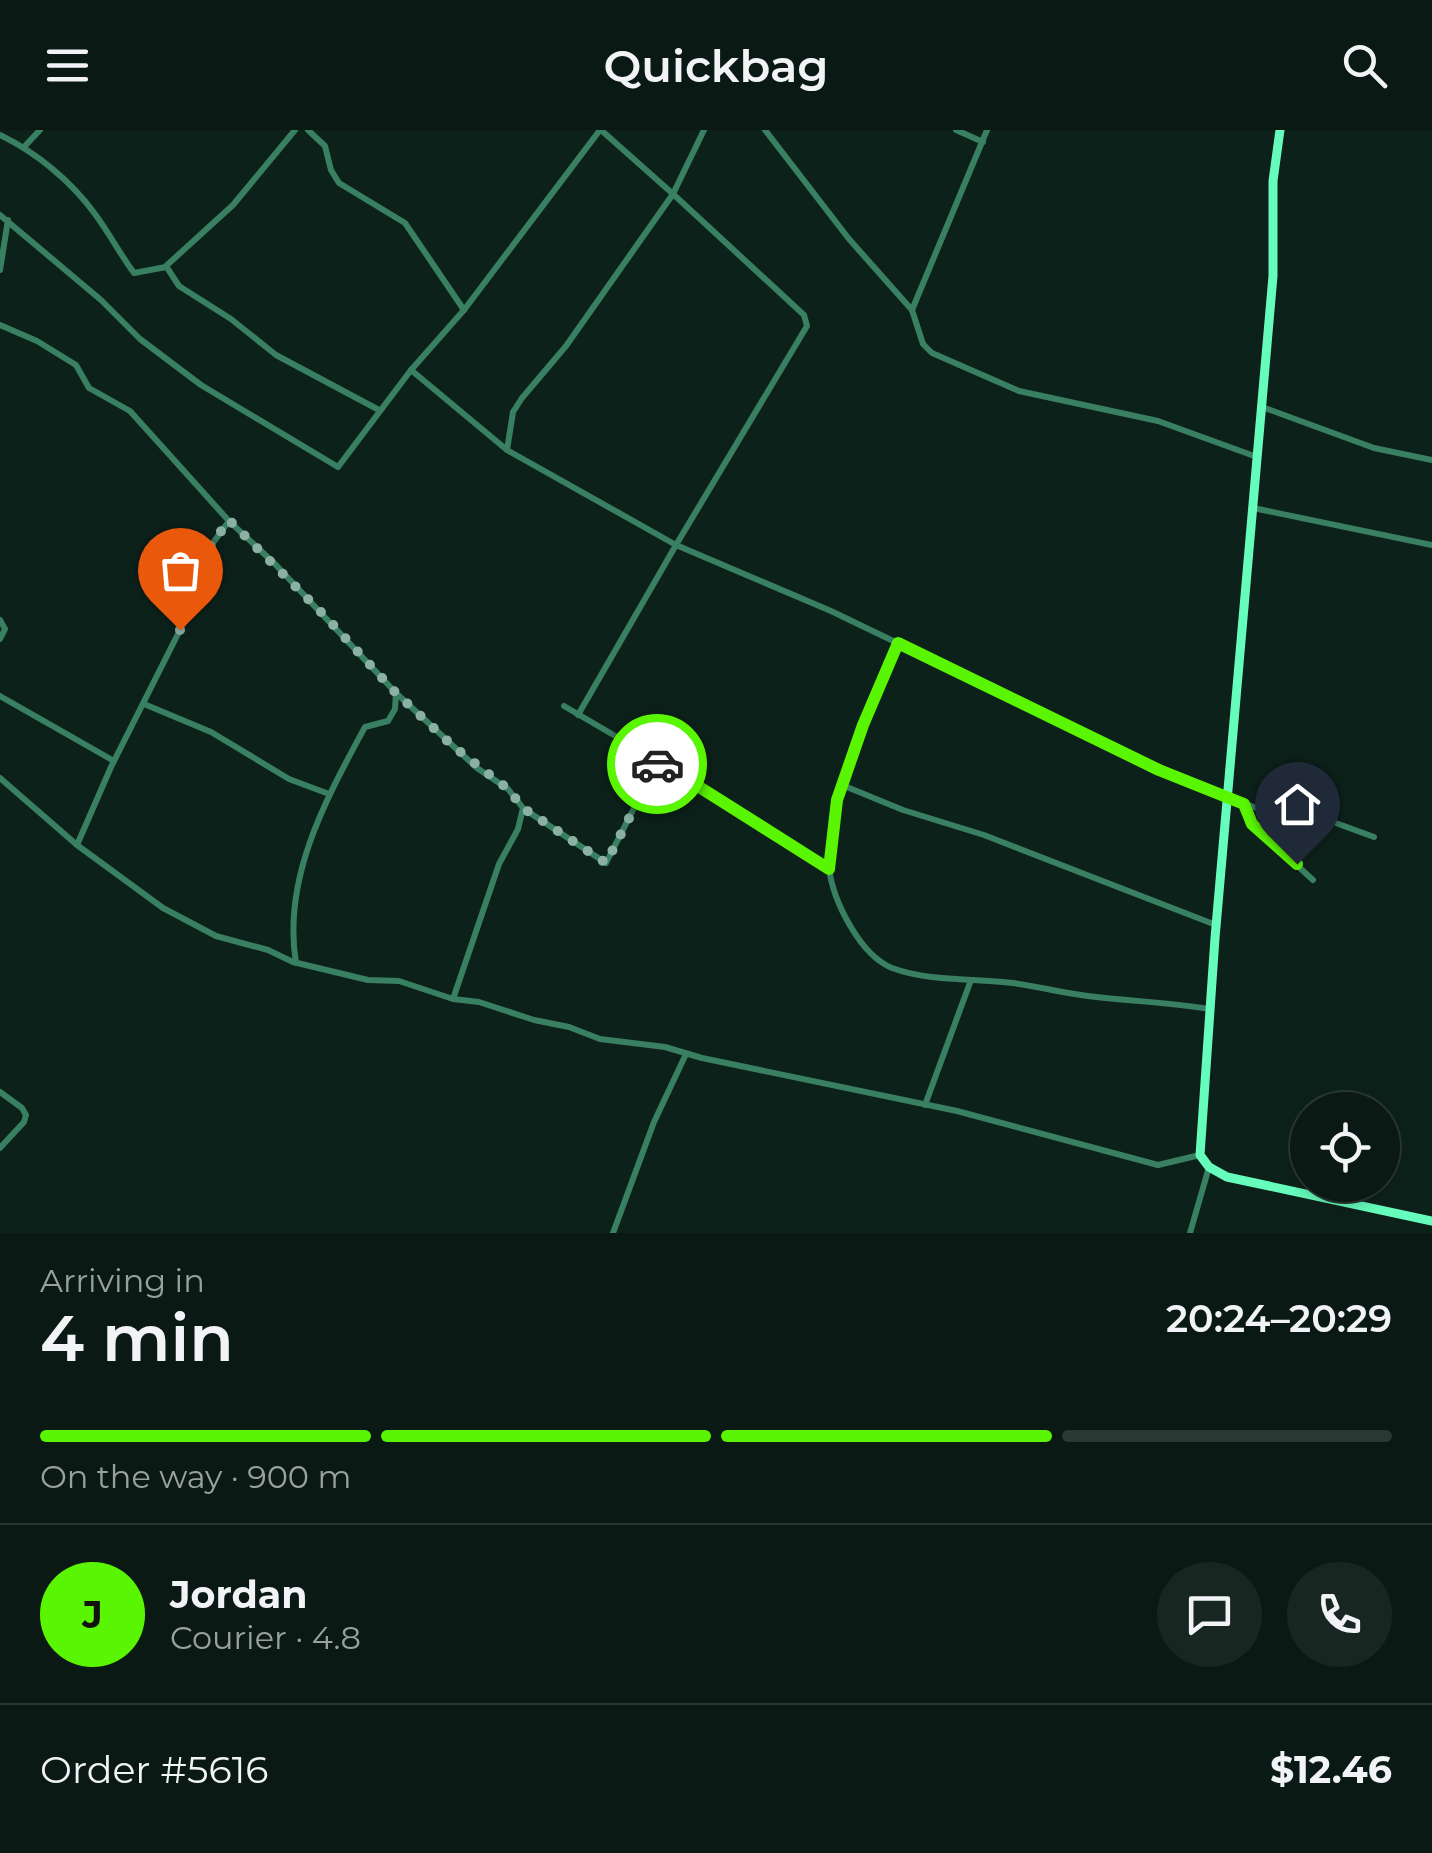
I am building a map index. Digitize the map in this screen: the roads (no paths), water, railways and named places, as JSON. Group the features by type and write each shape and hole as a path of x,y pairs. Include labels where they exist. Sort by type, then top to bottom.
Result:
{"street":[{"path":"24,148 40,130"},
{"path":"0,134 61,176 94,211 134,273 166,266 221,217 295,130"},
{"path":"308,130 325,146 331,170 340,183 405,223 464,310"},
{"path":"4,217 102,300 140,338 201,385 338,468 379,410 464,310 600,130 808,321 806,332 676,545 578,716"},
{"path":"507,450 510,426 522,398 566,346 673,194 704,130"},
{"path":"765,130 849,239 912,310 926,348 1036,396 1158,420 1257,457"},
{"path":"956,130 983,142"},
{"path":"912,310 987,130"},
{"path":"1280,130 1273,181 1272,276 1200,1155 1208,1168 1227,1177 1432,1221"},
{"path":"0,270 4,217"},
{"path":"166,266 178,286 231,319 276,355 379,410"},
{"path":"0,324 37,341 76,366 89,388 130,411 396,693 478,768 508,789 523,808 606,863 658,761"},
{"path":"411,370 507,450 676,545 898,643 1159,770 1244,804 1288,816 1334,822 1374,837"},
{"path":"1261,407 1374,448 1432,460"},
{"path":"1253,508 1432,545"},
{"path":"78,845 114,762 186,618 193,579 204,555 229,520"},
{"path":"0,620 5,629 0,639"},
{"path":"898,643 837,800 829,869 848,920 868,954 890,967 919,975 1210,1009"},
{"path":"296,963 293,942 298,884 310,842 329,794 365,728 388,720 396,693"},
{"path":"0,696 114,762"},
{"path":"144,704 183,718 289,779 329,794"},
{"path":"564,706 829,869"},
{"path":"0,778 78,845 193,926 296,963 368,980 398,981 534,1020 569,1026 600,1038 666,1047 958,1111 1158,1165 1200,1155"},
{"path":"842,785 1217,925"},
{"path":"1244,804 1252,824 1314,880"},
{"path":"453,998 499,864 518,829 523,808"},
{"path":"926,1106 971,980"},
{"path":"612,1233 654,1122 686,1054"},
{"path":"0,1092 26,1115 0,1148"},
{"path":"1190,1233 1208,1168"}]}
